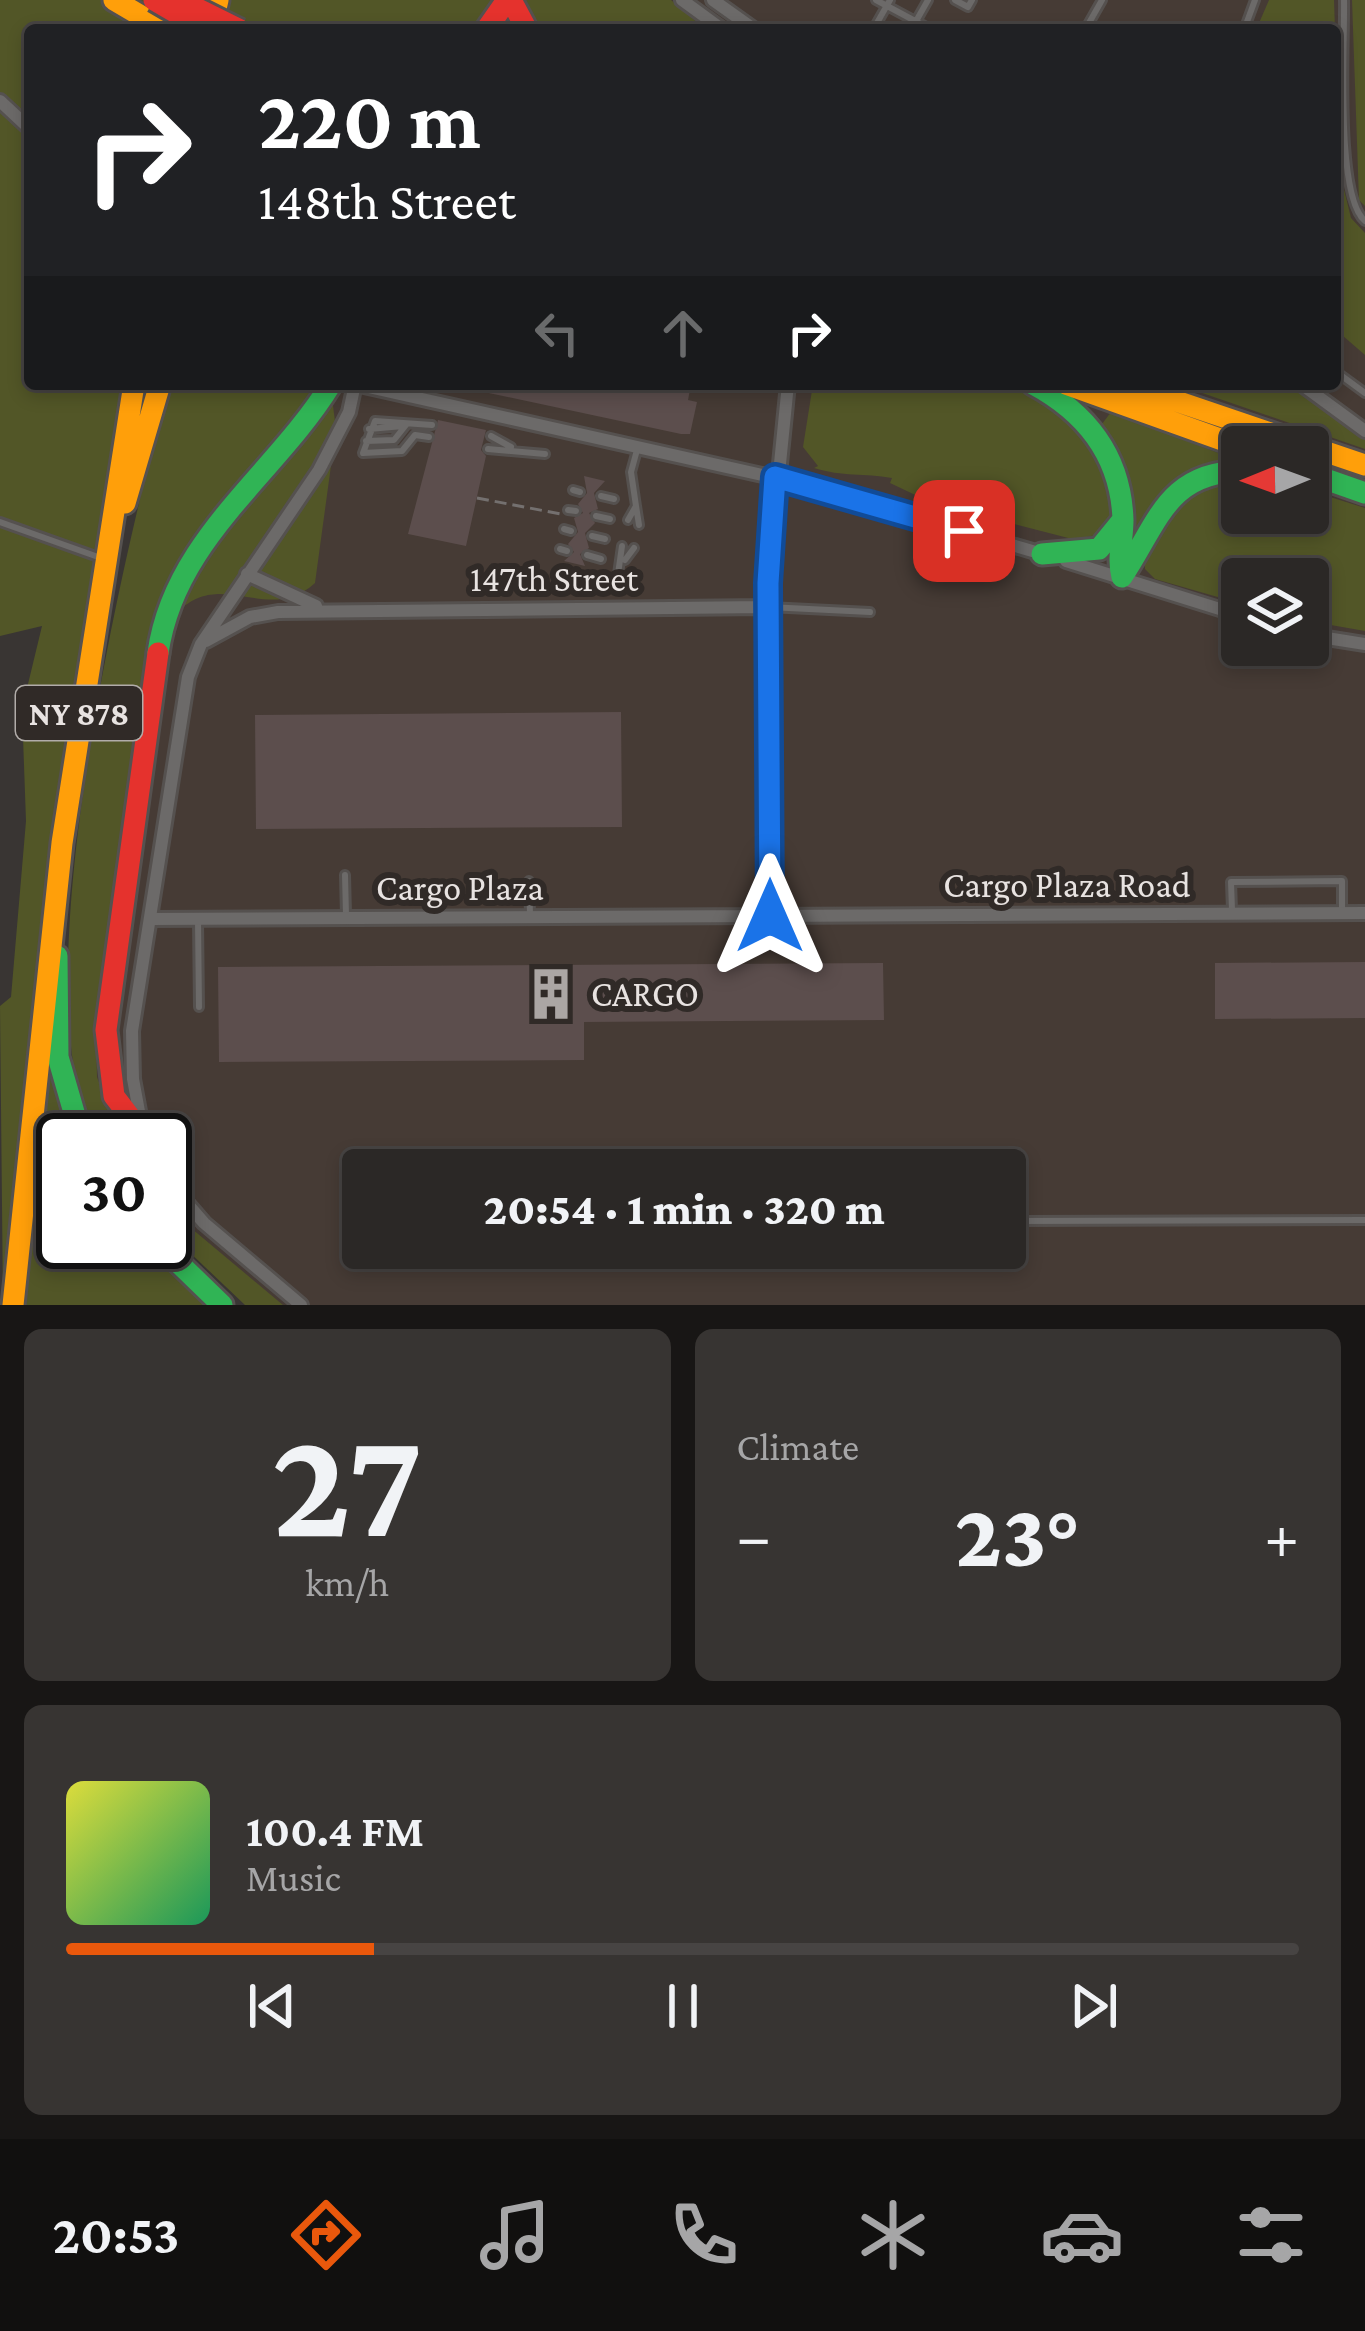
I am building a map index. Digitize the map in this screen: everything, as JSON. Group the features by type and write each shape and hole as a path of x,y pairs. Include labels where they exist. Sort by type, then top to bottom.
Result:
{"highway":[{"path":"114,0 155,24"},
{"path":"154,0 198,24"},
{"path":"180,0 227,24"},
{"path":"491,24 509,0"},
{"name":"NY 878","path":"13,1305 31,1083 59,842 133,390"},
{"path":"100,584 158,390"},
{"path":"127,1113 114,1096 106,1030 160,639 192,558 234,500 305,427 327,390"},
{"path":"1045,390 1064,400 1096,432 1116,469 1123,510 1117,566 1122,577"},
{"path":"1083,390 1221,439"},
{"path":"1144,390 1365,465"},
{"path":"1122,577 1158,509 1175,491 1207,473 1221,472"},
{"path":"1329,480 1365,493"},
{"path":"1329,493 1365,505"},
{"path":"1042,554 1102,550 1115,536 1123,510"},
{"path":"59,842 57,1039 72,1113"},
{"path":"184,1269 221,1305"}],"street":[{"path":"682,0 715,24"},
{"path":"713,0 747,24"},
{"path":"0,101 24,123"},
{"path":"140,1113 131,1046 178,714 201,644 335,442 353,390"},
{"path":"382,390 775,477 1221,609"},
{"path":"770,916 768,608 775,477 787,390"},
{"path":"1309,390 1365,430"},
{"name":"147th Street","path":"247,574 327,610 768,608"},
{"path":"201,644 250,617 327,610"},
{"path":"1329,638 1365,644"},
{"name":"Cargo Plaza Road","path":"770,916 1365,913"},
{"name":"Cargo Plaza","path":"151,919 770,916"},
{"path":"192,1209 301,1305"}],"lane":[{"path":"876,0 888,3 912,24"},
{"path":"955,0 968,7 972,0"},
{"path":"1344,0 1348,180 1357,214 1365,221"},
{"path":"429,437 416,435 402,451 363,453 369,429 432,424"},
{"path":"365,440 394,440 406,425"},
{"path":"490,436 511,447 545,454"},
{"path":"638,446 631,472 639,525"},
{"path":"488,449 511,447"},
{"path":"601,496 614,499"},
{"path":"628,520 637,506"},
{"path":"596,516 610,519"},
{"path":"0,522 104,560"},
{"path":"592,536 605,539"},
{"path":"622,546 625,560"},
{"path":"618,574 634,548"},
{"path":"587,555 601,559"},
{"name":"147th Street","path":"768,608 870,613"},
{"path":"345,875 346,919"},
{"path":"1232,914 1232,882 1342,880 1342,914"},
{"path":"529,881 530,917"},
{"path":"198,919 199,1007"},
{"path":"1026,1221 1365,1220"}],"path":[{"path":"477,498 571,512"}],"shaded area":[{"path":"492,0 1365,0 1365,1305 268,1305 192,1240 192,1113 101,1113 85,1045 138,643 200,390 1341,390 1341,24 489,24"}],"green space":[{"path":"0,0 192,0 188,24 24,24 24,390 124,390 49,853 3,1305 0,1006 11,997 26,821 22,709 42,626 0,636"},
{"path":"226,0 497,0 478,24 220,24"},
{"path":"512,0 671,0 699,24 536,24 529,12 524,24 497,24"},
{"path":"1269,0 1334,0 1335,24 1259,24"},
{"path":"1352,0 1365,0 1365,206 1359,200"},
{"path":"1341,177 1351,218 1365,233 1365,355 1341,334"},
{"path":"168,390 322,390 332,398 336,429 315,583 293,596 271,600 206,595 185,606 164,630 143,673 96,1029 97,1077 110,1113 87,1113 74,1072 68,982 73,877 107,652"},
{"path":"812,390 1029,390 1051,399 1099,450 1115,503 1110,522 1095,535 1076,540 930,502 890,483 892,478 814,468 818,466 803,447"},
{"path":"1193,390 1307,390 1365,435 1365,449 1329,437 1329,426 1298,426"},
{"path":"1111,412 1221,454 1221,464 1128,550 1128,477 1102,424"},
{"path":"1221,479 1221,534 1329,534 1329,497 1365,508 1365,631 1329,625 1329,558 1221,558 1221,598 1155,579 1145,569 1152,533 1175,504"},
{"path":"48,1048 64,1113 42,1113"},
{"path":"36,1188 36,1269 169,1269 207,1305 26,1305"},
{"path":"192,1229 283,1305 245,1305 192,1255"}],"building":[{"path":"475,390 690,390 688,400 697,402 690,434"},
{"path":"438,420 486,430 481,450 486,456 466,546 408,534"},
{"path":"584,476 605,481 594,493 598,509 589,513 595,523 585,533 589,548 580,554 585,566 564,561 574,552 568,544 578,532 574,518 583,513 578,504 587,493"},
{"path":"621,712 622,827 256,829 255,715"},
{"path":"1365,962 1365,1018 1215,1019 1215,963"},
{"name":"CARGO","path":"883,963 884,1020 584,1022 584,1060 219,1062 218,967"}],"traffic: fast":[{"path":"158,653 168,612 205,542 327,390"},
{"path":"1042,390 1085,423 1108,457 1121,497 1122,577"},
{"path":"1122,577 1167,504 1197,480 1221,474"},
{"path":"1329,480 1365,493"},
{"path":"1042,554 1099,549 1121,522"},
{"path":"57,956 58,1057 74,1113"},
{"path":"185,1269 222,1305"}],"traffic: slow":[{"path":"114,0 155,24"},
{"path":"212,24 218,0"},
{"path":"13,1305 62,843 133,390"},
{"path":"125,503 158,390"},
{"path":"1083,390 1221,439"},
{"path":"1144,390 1365,465"}],"traffic: jam":[{"path":"154,0 190,21"},
{"path":"180,0 228,24"},
{"path":"490,24 507,0"},
{"path":"511,0 524,24"},
{"path":"127,1113 114,1096 106,1030 158,653"}],"place":[{"name":"CARGO","path":"551,994"}],"route":[{"path":"770,916 768,583 775,477 964,531"}]}
